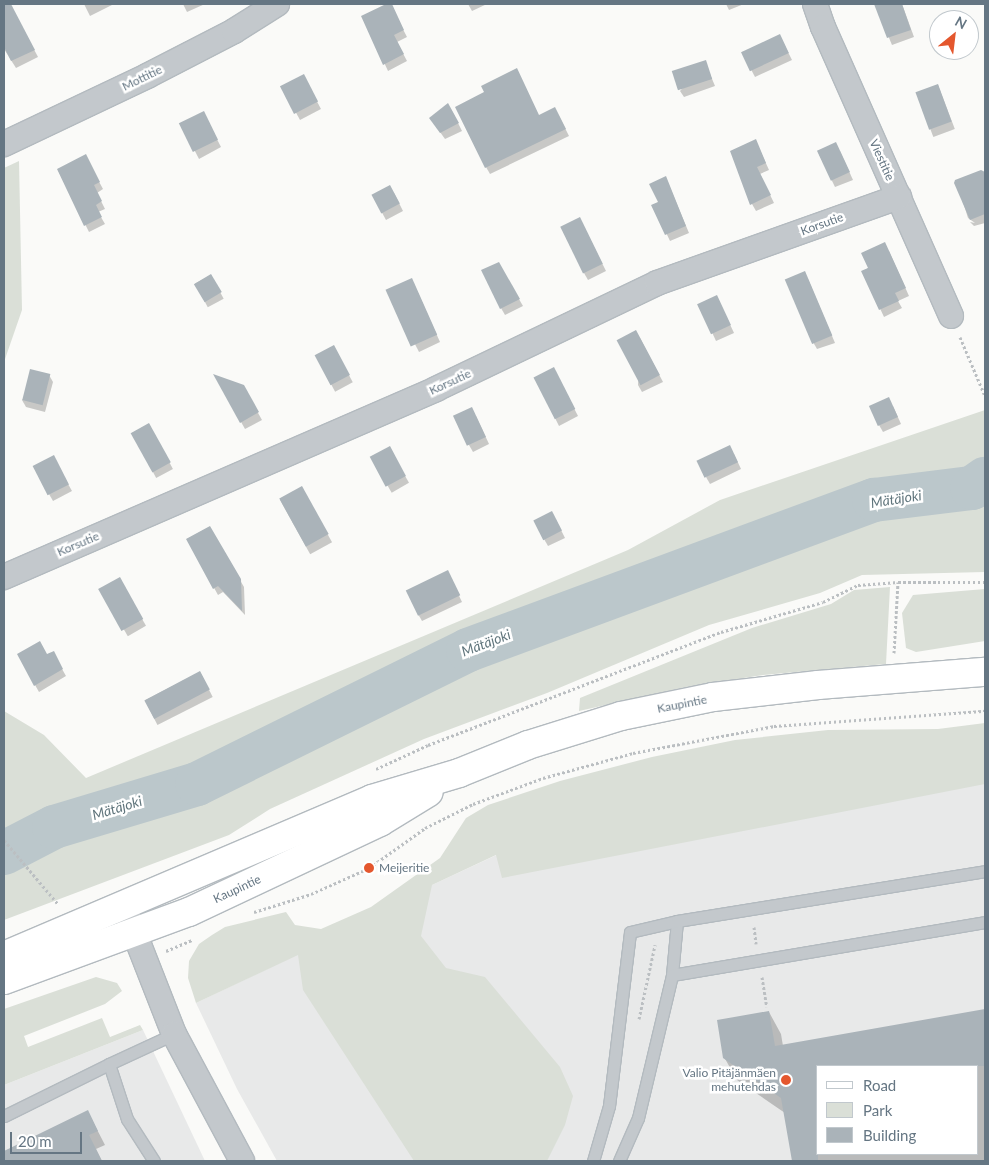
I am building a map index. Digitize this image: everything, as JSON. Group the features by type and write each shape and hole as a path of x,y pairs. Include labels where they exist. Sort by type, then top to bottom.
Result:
{"main road":[{"name":"Kaupintie","path":"914,678 985,662"},
{"name":"Kaupintie","path":"4,956 372,798 459,773 528,744 620,716 713,697 818,685 985,672"},
{"name":"Kaupintie","path":"4,980 189,912 380,822 459,773"}],"street":[{"name":"Mottitie","path":"4,144 147,76 234,31 277,4"},
{"name":"Viestitie","path":"816,4 823,27 951,316"},
{"name":"Korsutie","path":"4,577 436,389 657,283 899,197"},
{"path":"124,906 143,959 174,1034 242,1161"}],"lane":[{"path":"593,1161 609,1106 630,932 677,921 985,871"},
{"path":"619,1161 638,1118 672,975 677,921"},
{"path":"672,975 985,922"},
{"path":"4,1116 174,1034"},
{"path":"109,1064 127,1119 154,1161"}],"path":[{"path":"951,316 985,396"},
{"path":"369,772 428,745 721,632 823,602 858,585 898,582 985,582"},
{"path":"894,659 898,582"},
{"path":"249,913 311,894 369,868 425,828 473,804 543,778 633,753 774,726 985,711"},
{"path":"4,840 65,912"},
{"path":"143,959 188,943 196,937"}],"shaded area":[{"path":"985,758 985,1161 277,1161 237,1089 196,1003 380,915 432,885 583,815"},
{"path":"143,1030 205,1161 4,1161 4,1085"}],"green space":[{"path":"19,161 22,310 4,362 4,168"},
{"path":"985,410 985,572 862,575 820,593 709,625 547,693 424,739 270,809 229,835 4,920 4,711 44,735 86,778 628,550 720,500"},
{"path":"890,587 886,664 763,675 686,687 579,711 580,698 752,628 831,604 854,590"},
{"path":"985,589 985,641 916,652 906,648 902,613 913,595"},
{"path":"985,723 985,784 502,878 496,855 432,885 421,936 446,968 485,977 560,1067 573,1096 565,1125 547,1161 414,1161 303,990 298,955 196,1003 188,978 189,961 199,944 212,935 225,927 286,912 295,925 321,929 371,907 440,858 466,818 488,805 560,781 652,757 735,740 828,730 938,729"},
{"path":"96,977 117,983 122,991 105,1004 24,1036 28,1047 102,1018 110,1037 140,1025 143,1030 4,1085 4,1009"}],"building":[{"path":"4,4 11,4 35,50 11,61 4,47"},
{"path":"386,4 392,4 404,30 394,35 404,54 383,65 361,16"},
{"path":"874,4 902,4 911,30 887,38"},
{"path":"780,34 789,53 750,71 741,52"},
{"path":"706,60 712,79 678,90 672,71"},
{"path":"517,68 539,115 555,107 566,129 485,168 455,107 484,92 481,86"},
{"path":"304,74 318,102 294,114 280,86"},
{"path":"938,84 952,122 929,130 915,92"},
{"path":"448,103 459,123 440,133 429,118"},
{"path":"204,111 218,140 193,152 179,123"},
{"path":"756,139 766,163 757,167 771,195 750,205 730,151"},
{"path":"836,142 850,172 831,181 817,151"},
{"path":"86,154 100,182 94,185 102,201 96,205 102,217 84,226 57,169"},
{"path":"981,170 985,172 985,214 970,220 954,183 955,180"},
{"path":"666,176 686,226 665,235 651,205 658,202 649,184"},
{"path":"390,185 400,204 381,213 371,195"},
{"path":"580,217 603,264 583,273 560,227"},
{"path":"885,242 906,288 895,293 899,301 879,310 861,271 868,268 861,253"},
{"path":"499,262 520,299 500,309 481,270"},
{"path":"805,271 832,335 812,344 785,280"},
{"path":"211,274 222,292 205,302 194,284"},
{"path":"412,278 437,335 411,346 386,290"},
{"path":"717,295 731,325 711,334 697,304"},
{"path":"636,330 660,375 641,385 617,340"},
{"path":"334,345 350,375 331,385 315,355"},
{"path":"554,367 575,409 555,419 534,377"},
{"path":"30,369 50,374 43,405 22,400"},
{"path":"213,374 244,385 259,412 240,423"},
{"path":"889,397 898,417 878,426 869,406"},
{"path":"472,407 486,437 467,446 453,416"},
{"path":"149,423 171,462 152,473 131,433"},
{"path":"730,445 738,462 704,478 696,461"},
{"path":"390,446 406,476 386,487 370,457"},
{"path":"54,455 69,484 48,495 33,466"},
{"path":"302,486 329,534 306,547 279,499"},
{"path":"552,511 562,531 543,540 533,521"},
{"path":"210,526 241,579 242,611 218,586 213,589 186,539"},
{"path":"448,570 460,595 418,616 406,591"},
{"path":"120,577 143,619 121,631 98,589"},
{"path":"40,641 47,654 54,651 63,669 34,686 17,654"},
{"path":"200,671 210,690 154,719 144,701"},
{"name":"Valio Pitäjänmäen mehutehdas","path":"985,1009 985,1066 816,1065 816,1155 818,1155 818,1161 792,1161 781,1098 723,1058 717,1020 769,1011 775,1046"},
{"path":"88,1110 98,1131 89,1135 102,1161 4,1161 4,1151"}],"waterway":[{"name":"Mätäjoki","path":"4,853 54,827 197,784 468,650 874,500 972,488 985,479"}],"place":[{"name":"Meijeritie","path":"369,868"},
{"name":"Valio Pitäjänmäen mehutehdas","path":"786,1080"}]}
